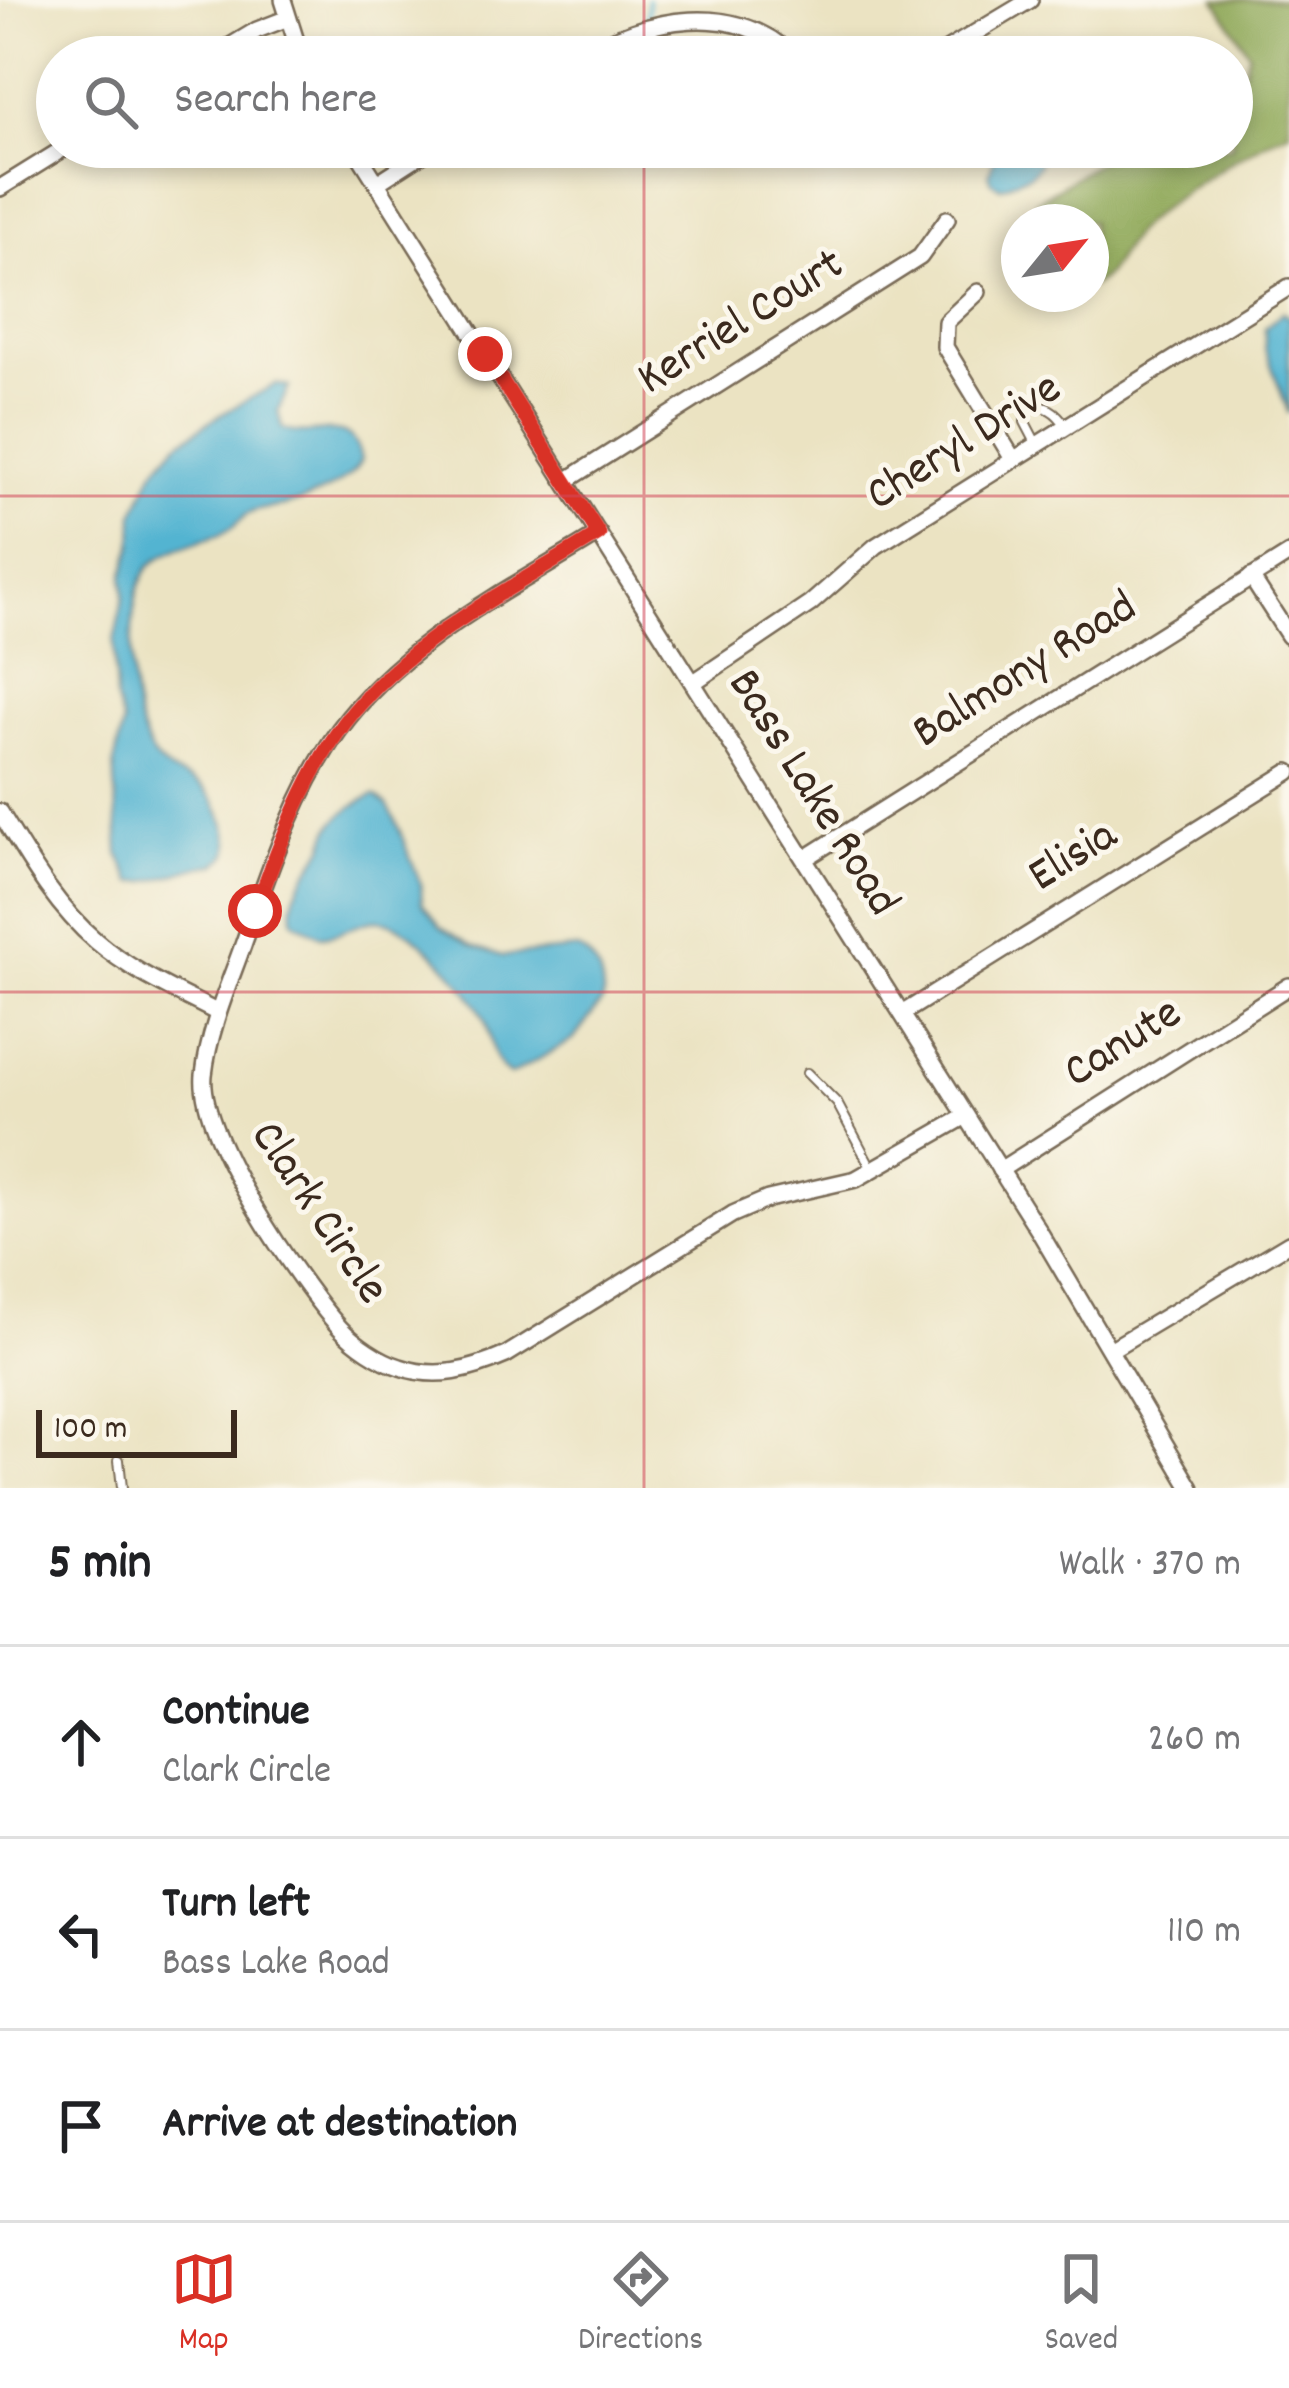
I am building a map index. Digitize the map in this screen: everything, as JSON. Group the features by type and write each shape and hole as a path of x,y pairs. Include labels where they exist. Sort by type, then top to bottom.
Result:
{"street":[{"path":"283,0 294,36"},
{"path":"970,36 1030,0"},
{"path":"619,36 688,12 729,15 772,36"},
{"path":"246,36 288,18"},
{"path":"0,188 36,166"},
{"name":"Bass Lake Road","path":"367,168 903,1013 1191,1488"},
{"path":"377,183 401,168"},
{"name":"Kerriel Court","path":"566,481 920,257 947,219"},
{"name":"Cheryl Drive","path":"694,682 810,604 876,546 1289,287"},
{"path":"978,292 946,322 945,347 1013,459"},
{"name":"Clark Circle","path":"599,534 429,643 362,701 308,782 218,1012 203,1079 206,1106 221,1146 254,1204 341,1330 401,1368 442,1374 502,1357 733,1214 768,1199 856,1179 967,1116"},
{"name":"Balmony Road","path":"806,858 1289,554"},
{"path":"1251,577 1289,636"},
{"name":"Elisia","path":"903,1013 1289,772"},
{"path":"0,812 54,896 95,940 138,972 218,1012"},
{"name":"Canute","path":"1000,1170 1289,986"},
{"path":"1110,1350 1289,1243"}],"lane":[{"path":"1036,445 1025,422 1028,407 1041,405 1058,414 1066,426"},
{"path":"807,1073 837,1103 873,1171"},
{"path":"118,1460 122,1488"}],"green space":[{"path":"1216,0 1289,0 1289,131 1253,149 1253,36 1238,36"},
{"path":"1089,168 1222,168 1152,217 1132,236 1109,270 1109,204 1036,204"}],"water":[{"path":"991,168 1036,168 1001,187 989,174"},
{"path":"1283,312 1289,317 1289,414 1265,348 1265,328"},
{"path":"276,384 289,387 278,411 282,428 339,432 356,445 361,460 328,490 251,512 224,533 165,555 145,573 131,647 141,730 160,764 195,782 212,798 229,846 226,857 215,865 132,882 119,854 114,764 123,724 116,701 114,641 123,576 133,546 134,514 153,472 177,444"},
{"path":"375,795 395,819 421,885 422,903 441,927 472,946 502,956 578,949 595,964 603,1000 573,1040 510,1075 498,1063 484,1018 467,991 412,935 377,920 321,936 294,921 296,892 332,826 348,810"}],"waterway":[{"path":"647,22 648,0"}],"route":[{"path":"255,911 308,782 362,701 429,643 599,534 485,354"}]}
